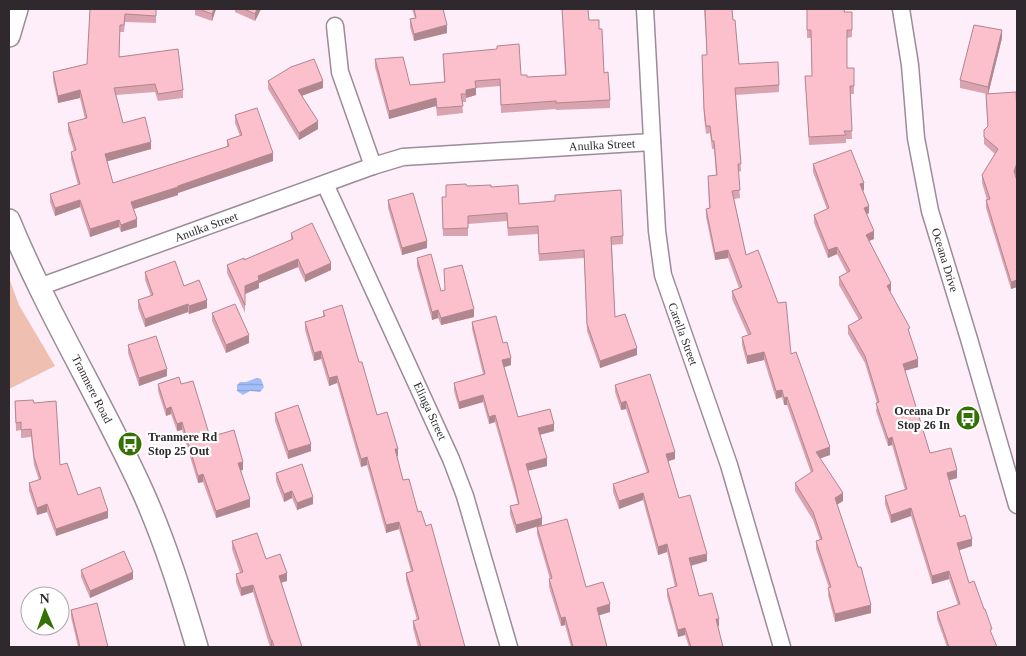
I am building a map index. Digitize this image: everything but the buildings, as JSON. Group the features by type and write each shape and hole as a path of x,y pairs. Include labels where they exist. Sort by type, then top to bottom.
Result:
{"street":[{"path":"9,36 17,9"},
{"name":"Carella Street","path":"646,9 657,231 663,275 730,465 782,647"},
{"name":"Oceana Drive","path":"901,9 910,65 916,138 930,211 970,339 1017,504"},
{"path":"335,26 340,72 373,166"},
{"name":"Anulka Street","path":"39,287 373,166 403,157 652,142"},
{"name":"Elinga Street","path":"325,184 452,458 465,496 508,647"},
{"name":"Tranmere Road","path":"9,220 39,287 94,392 142,490 178,583 197,647"}],"shaded area":[{"path":"9,278 19,305 55,366 9,389"}],"water":[{"path":"257,378 261,379 264,387 260,392 250,391 243,395 237,391 237,385 240,382"}],"place":[{"name":"Oceana Dr Stop 26 In","path":"968,418"},
{"name":"Tranmere Rd Stop 25 Out","path":"130,444"}]}
